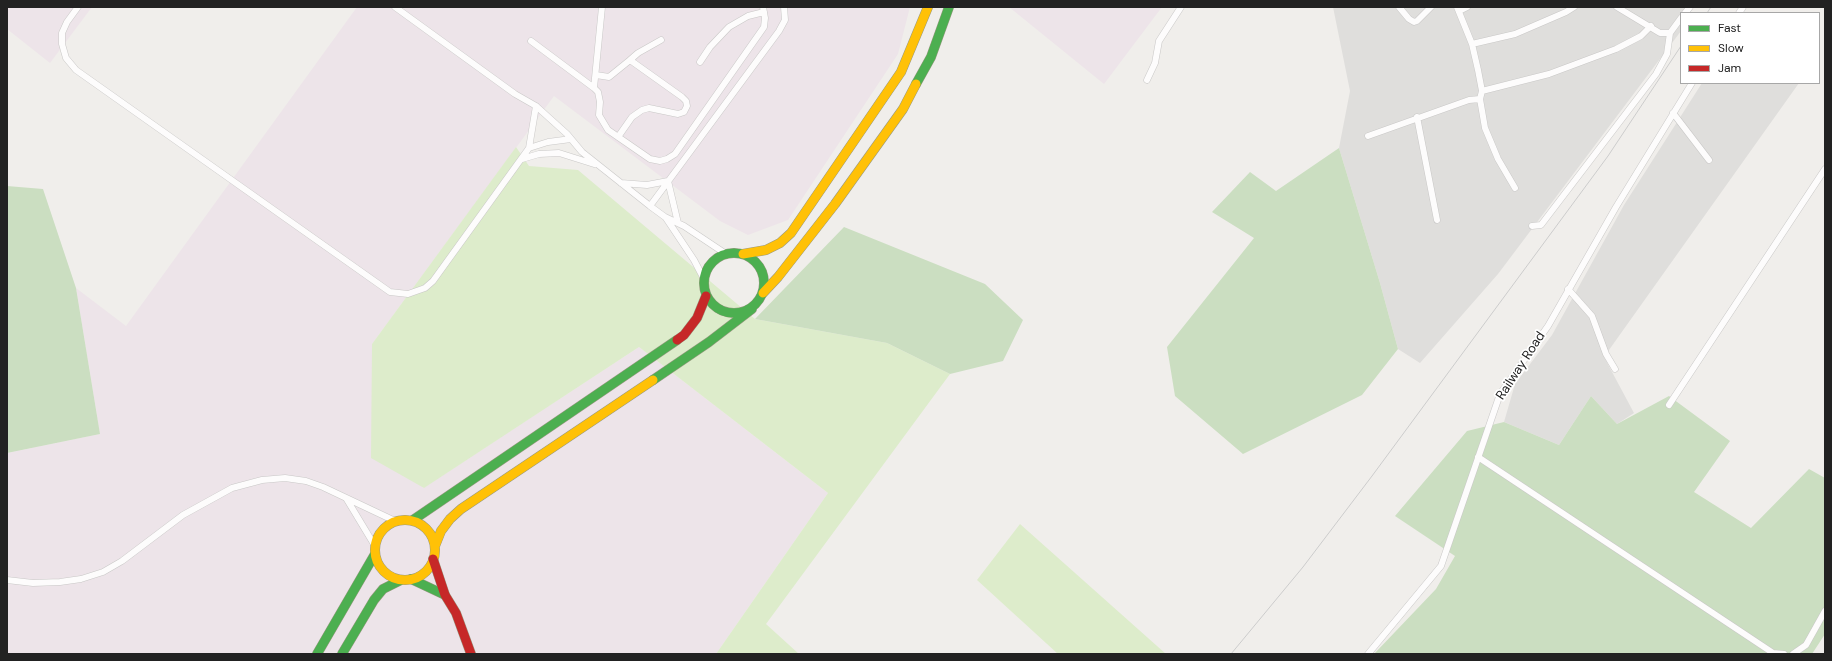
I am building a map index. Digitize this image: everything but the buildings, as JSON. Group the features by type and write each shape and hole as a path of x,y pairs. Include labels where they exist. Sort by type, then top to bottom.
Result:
{"street":[{"path":"78,7 67,22 62,33 62,44 66,58 76,70 390,292 408,294 425,288 432,282 529,148 536,106"},
{"path":"395,7 515,94 536,106 571,139 582,152 650,206 665,217 678,223 726,254"},
{"path":"594,88 602,7"},
{"path":"650,206 780,31 785,20 784,7"},
{"path":"704,278 708,268 716,259 726,254 743,254 766,250 780,243 791,233 901,72 928,7"},
{"path":"342,654 374,600 383,589 401,580 411,579 420,575 428,568 433,559 435,546 450,519 461,510 709,342 759,302 763,293 778,277 835,204 903,109 931,57 949,7"},
{"path":"1147,80 1155,63 1159,42 1180,7"},
{"path":"1399,7 1408,19 1414,22 1417,21 1431,7"},
{"path":"1467,7 1458,9 1472,44 1482,91 1480,99 1482,116 1491,144 1515,188"},
{"path":"1472,44 1515,34 1566,12 1574,7"},
{"path":"1617,7 1651,26 1660,33 1670,33"},
{"path":"531,41 598,92 600,102 599,115 608,130 650,159 660,161 675,154 764,27 764,9 729,27 710,47 700,62"},
{"path":"1532,226 1541,224 1656,74 1667,54 1670,33 1680,19"},
{"path":"1482,91 1549,74 1616,49 1641,36 1651,26"},
{"path":"596,75 609,77 638,53 661,40"},
{"path":"618,137 632,117 642,110 649,108 678,114 684,112 687,106 686,101 682,97 630,60"},
{"name":"Railway Road","path":"1368,654 1441,566 1500,394 1548,326 1568,289 1691,84"},
{"path":"1368,136 1417,117 1469,100 1480,99"},
{"path":"1673,113 1709,160"},
{"path":"1417,117 1437,220"},
{"path":"529,148 548,142 571,139"},
{"path":"521,160 531,155 559,153 597,165"},
{"path":"1669,405 1825,169"},
{"path":"621,183 647,185 668,182"},
{"path":"668,182 678,223"},
{"path":"665,217 694,260 704,278 706,296 714,307 726,313 739,314 752,309"},
{"path":"743,254 751,258 759,265 764,278 763,293"},
{"path":"1568,289 1592,316 1606,354 1615,369"},
{"path":"412,520 671,345 684,335 696,318 706,296"},
{"path":"1478,457 1773,653 1784,654"},
{"path":"7,580 33,583 60,582 81,579 103,572 183,516 232,488 262,480 285,478 306,481 395,521"},
{"path":"346,498 375,550 378,563 383,571 391,577 401,580"},
{"path":"317,654 375,550 381,531 395,521 404,519 412,520 421,524 428,530 435,546"},
{"path":"433,559 445,595 456,613 471,654"},
{"path":"411,579 445,595"},
{"path":"1793,654 1806,645 1825,611"}],"shaded area":[{"path":"7,7 92,7 50,63 7,29"},
{"path":"357,7 910,7 898,54 788,220 748,235 720,221 554,96 372,344 423,488 639,347 828,493 716,654 7,654 7,453 100,434 76,288 126,326"},
{"path":"1009,7 1162,7 1104,84"},
{"path":"1333,7 1693,7 1690,12 1680,12 1680,32 1498,274 1420,363 1398,349 1380,283 1339,148 1350,91"},
{"path":"1701,84 1798,84 1604,357 1634,413 1617,424 1591,396 1559,445 1504,422 1515,384 1552,335 1624,205"}],"green space":[{"path":"516,147 529,166 578,170 755,319 887,343 950,374 766,624 799,654 716,654 828,493 639,347 424,488 371,458 372,344"},
{"path":"1339,148 1380,283 1398,349 1362,395 1243,454 1175,396 1167,347 1254,238 1212,212 1250,172 1276,191"},
{"path":"7,186 43,189 76,288 100,434 7,453"},
{"path":"844,227 985,284 1023,320 1003,361 950,374 887,343 755,319"},
{"path":"1591,396 1617,424 1669,396 1730,441 1694,492 1751,528 1809,469 1825,478 1825,634 1812,654 1374,654 1436,589 1455,556 1395,516 1467,431 1504,422 1559,445"},
{"path":"1020,524 1166,654 1058,654 977,580"}],"tram line":[{"path":"1708,12 1711,7"},
{"path":"1231,654 1303,567 1372,476 1608,156 1680,48"}],"traffic: fast":[{"path":"916,84 931,57 949,7"},
{"path":"728,253 740,253 751,258 759,266 764,277 764,283 762,295 751,308 740,313 728,313 717,308 709,300 704,289 704,277 709,266 717,258 728,253"},
{"path":"653,380 709,342 752,309"},
{"path":"413,520 677,340"},
{"path":"317,654 375,554"},
{"path":"411,579 445,595"},
{"path":"342,654 374,600 383,589 401,580"}],"traffic: slow":[{"path":"743,254 766,250 780,243 791,233 901,72 928,7"},
{"path":"763,293 778,277 835,204 903,109 916,84"},
{"path":"435,546 441,531 450,519 461,509 653,380"},
{"path":"405,520 422,525 430,533 435,550 430,567 422,575 405,580 388,575 380,567 375,550 380,533 388,525 405,520"}],"traffic: jam":[{"path":"677,340 684,335 697,318 706,296"},
{"path":"433,559 445,595 456,613 471,654"}]}
